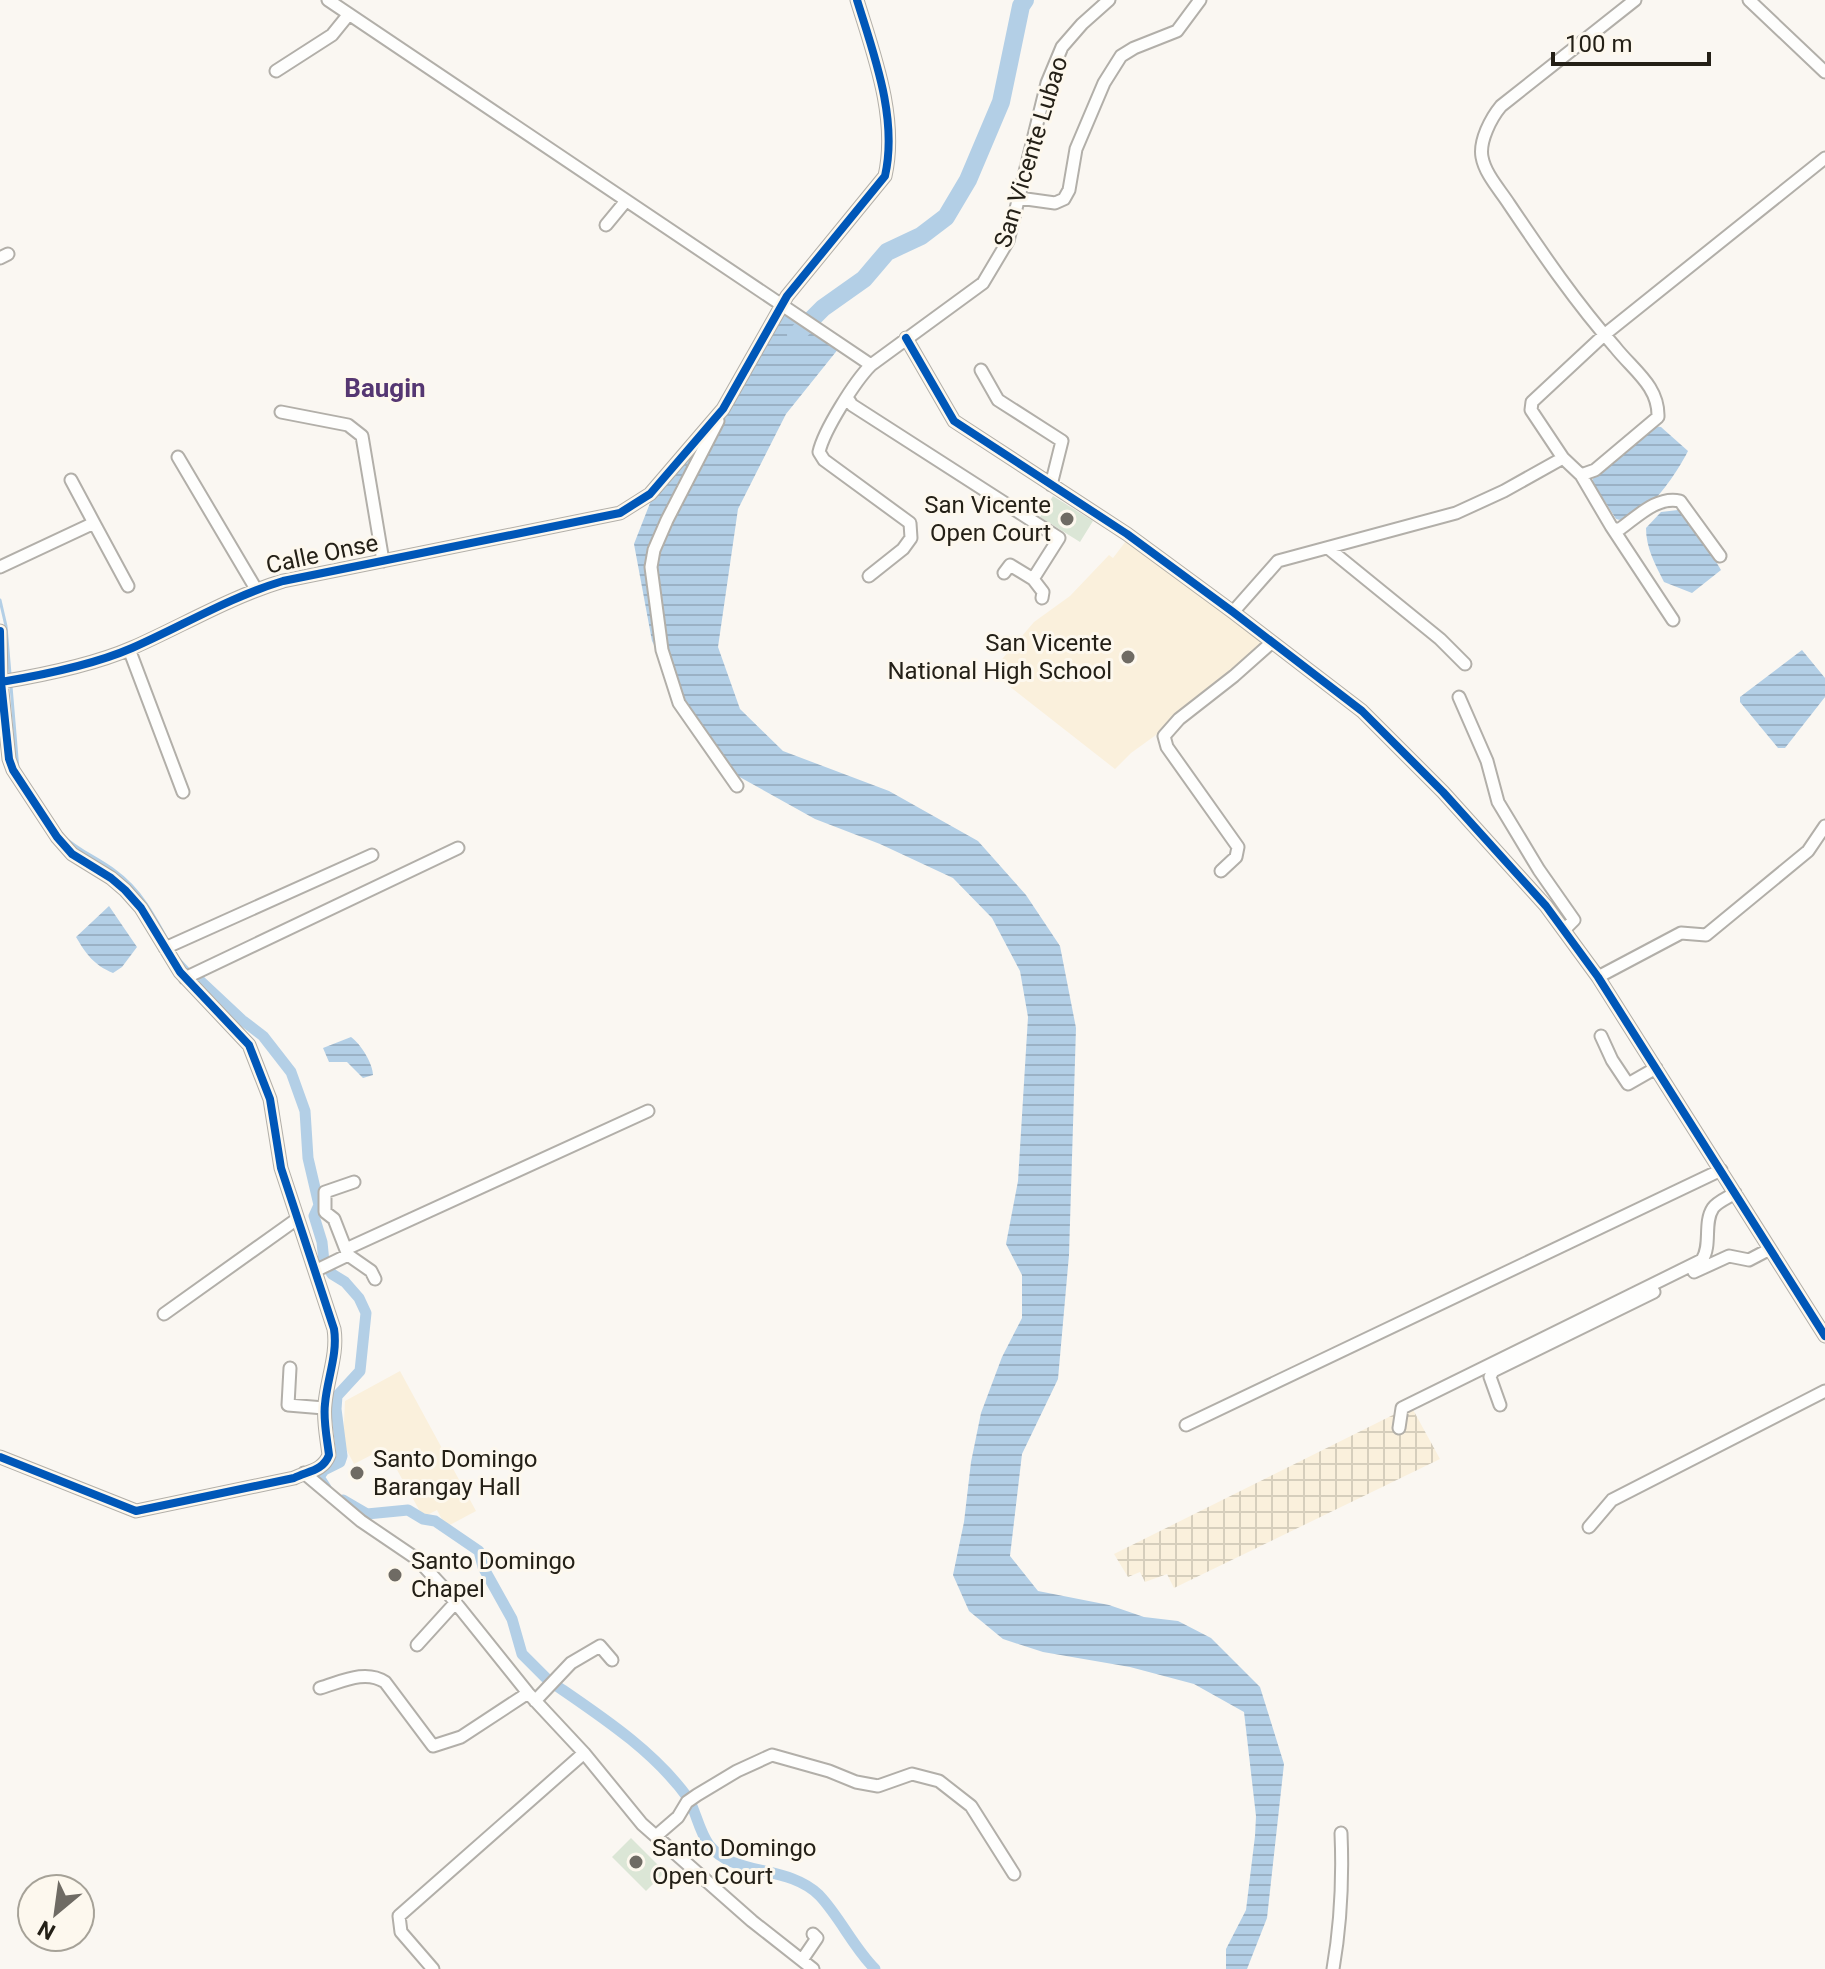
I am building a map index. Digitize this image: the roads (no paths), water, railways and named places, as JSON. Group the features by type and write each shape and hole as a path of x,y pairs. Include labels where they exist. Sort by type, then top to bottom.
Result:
{"street":[{"path":"328,0 871,365"},
{"path":"737,786 679,703 662,650 651,567 654,550 667,520 723,409 782,305 814,260 885,176 889,155 881,78 857,0"},
{"name":"San Vicente Lubao","path":"869,576 903,549 911,538 910,523 824,460 819,452 822,439 861,375 871,365 983,283 1008,241 1047,83 1062,47 1109,0"},
{"path":"1019,198 1055,203 1064,199 1069,190 1076,149 1104,83 1121,56 1177,31 1200,0"},
{"path":"1581,475 1595,470 1658,417 1659,403 1652,388 1604,335 1529,233 1487,171 1482,144 1501,106 1635,0"},
{"path":"1749,0 1825,72"},
{"path":"276,71 325,41 349,14"},
{"path":"1673,620 1581,475 1563,458 1531,410 1532,402 1604,335 1825,158"},
{"path":"606,225 625,202"},
{"path":"906,338 954,421 1127,534 1233,612 1374,722 1443,792 1546,906 1598,977 1825,1336"},
{"path":"981,370 998,400 1062,441 1051,485"},
{"path":"848,399 1059,538 1033,579"},
{"name":"Calle Onse","path":"7,681 36,676 129,649 256,589 312,574 620,513 638,503 656,487 723,409"},
{"path":"281,412 348,425 362,436 383,561"},
{"path":"178,457 256,589"},
{"path":"1233,612 1278,561 1456,513 1563,458"},
{"path":"71,480 128,586"},
{"path":"1613,529 1620,529 1668,498 1680,501 1720,556"},
{"path":"0,567 94,523"},
{"path":"1328,548 1440,639 1465,664"},
{"path":"1004,573 1010,565 1033,579 1043,592 1042,598"},
{"path":"0,631 7,681 5,764 57,837 72,854 125,890 141,908 185,978 249,1045 270,1099 281,1168 297,1219 323,1268 336,1345 324,1408 329,1455 316,1470 294,1478 136,1511 0,1457"},
{"path":"1221,871 1236,857 1238,847 1167,747 1164,736 1179,719 1271,643"},
{"path":"129,649 183,792"},
{"path":"1459,697 1487,761 1498,802 1574,920 1564,930"},
{"path":"1598,977 1681,933 1706,935 1808,851 1825,826"},
{"path":"185,978 458,848"},
{"path":"165,948 372,855"},
{"path":"1601,1036 1628,1084 1656,1068"},
{"path":"323,1268 347,1252 648,1111"},
{"path":"1186,1425 1721,1170"},
{"path":"354,1182 325,1192 325,1212 334,1219 347,1252 371,1271 375,1279"},
{"path":"1399,1428 1402,1408 1702,1260 1706,1254 1709,1220 1714,1207 1735,1193"},
{"path":"164,1314 297,1219"},
{"path":"1500,1405 1490,1377 1493,1371 1729,1256 1749,1260 1770,1249"},
{"path":"290,1368 288,1405 324,1408"},
{"path":"1589,1527 1612,1500 1825,1391"},
{"path":"304,1473 361,1521 417,1559 456,1602 531,1697 584,1753 642,1824 752,1921 813,1969"},
{"path":"417,1645 456,1602"},
{"path":"320,1688 368,1675 377,1677 385,1682 433,1746 461,1737 531,1697 571,1663 600,1646 612,1660"},
{"path":"433,1969 401,1932 399,1916 584,1753"},
{"path":"656,1836 697,1795 772,1755 878,1786 912,1774 939,1781 971,1806 1014,1874"},
{"path":"1333,1969 1344,1885 1341,1833"},
{"path":"802,1960 817,1938 813,1934"}],"water":[{"path":"782,312 839,348 786,414 738,509 718,647 740,709 783,751 889,791 978,841 1026,895 1060,946 1076,1028 1069,1255 1058,1379 1022,1454 1010,1556 1038,1591 1109,1605 1144,1617 1178,1621 1211,1638 1260,1687 1284,1764 1267,1918 1247,1969 1226,1969 1226,1949 1246,1910 1255,1836 1256,1816 1244,1712 1194,1684 1130,1667 1043,1652 1003,1639 969,1611 953,1575 981,1413 1002,1357 1022,1318 1022,1275 1006,1244 1018,1181 1028,1017 1020,971 992,918 953,878 880,844 815,819 727,770 694,721 652,641 634,544 652,498 686,456"},
{"path":"1654,426 1661,427 1688,451 1668,484 1648,507 1637,515 1616,519 1592,481 1596,472"},
{"path":"1678,510 1703,540 1721,570 1692,593 1664,582 1648,542 1646,528 1661,512"},
{"path":"1802,650 1825,678 1825,697 1785,748 1778,748 1740,702 1740,697"},
{"path":"109,906 137,947 122,967 113,973 91,958 76,937"},
{"path":"351,1037 366,1054 373,1075 363,1078 347,1062 329,1062 323,1048"}],"waterway":[{"path":"796,335 823,308 864,279 887,252 921,236 946,217 968,180 1001,102 1021,6 1025,0"},
{"path":"0,600 6,626 18,770"},
{"path":"63,836 132,886 152,912 168,941"},
{"path":"176,956 190,971"},
{"path":"195,976 263,1036 291,1072 305,1111 308,1158 319,1205 314,1216 324,1262 332,1274 345,1282 359,1298 366,1313 360,1371 337,1396 342,1456 340,1462 324,1470 319,1477 326,1488"},
{"path":"343,1500 367,1514 408,1510 423,1519 435,1521 479,1551 483,1567 512,1619 522,1654 546,1678"},
{"path":"554,1684 643,1750 688,1798"},
{"path":"692,1806 706,1841 720,1855 746,1867 792,1879 819,1895 875,1969"}],"place":[{"name":"San Vicente Open Court","path":"1067,519"},
{"name":"San Vicente National High School","path":"1128,657"},
{"name":"Santo Domingo Barangay Hall","path":"357,1473"},
{"name":"Santo Domingo Chapel","path":"395,1575"},
{"name":"Santo Domingo Open Court","path":"636,1862"}],"district":[{"name":"Baugin","path":"385,388"}]}
